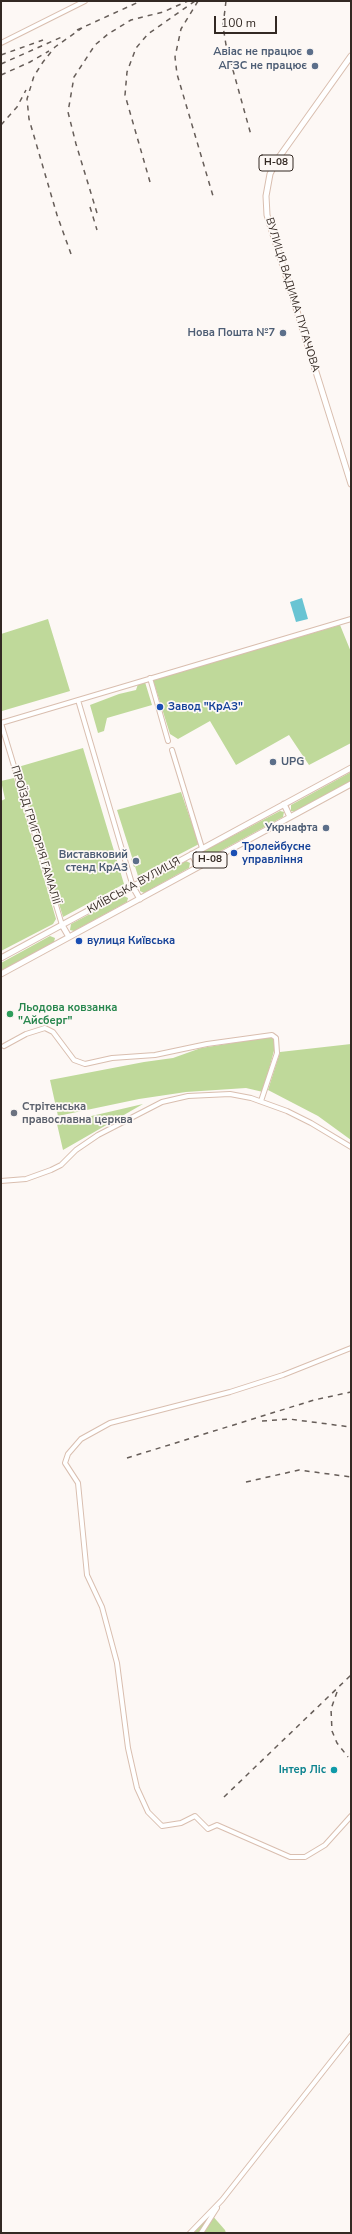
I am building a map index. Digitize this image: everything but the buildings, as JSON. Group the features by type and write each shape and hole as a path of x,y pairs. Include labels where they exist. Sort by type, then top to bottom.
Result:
{"main road":[{"name":"ВУЛИЦЯ ВАДИМА ПУГАЧОВА","path":"351,56 277,160 270,174 266,196 267,215 351,484"},
{"name":"КИЇВСЬКА ВУЛИЦЯ","path":"1,958 351,768"},
{"name":"КИЇВСЬКА ВУЛИЦЯ","path":"1,974 351,784"},
{"path":"284,804 290,817"},
{"path":"192,854 198,866"},
{"path":"133,887 140,899"},
{"path":"62,925 69,937"}],"street":[{"path":"1,43 84,1"},
{"path":"1,723 351,619"},
{"path":"150,678 168,741"},
{"path":"78,700 133,887"},
{"name":"ПРОЇЗД ГРИГОРІЯ ГАМАЛІЇ","path":"1,723 62,925"},
{"path":"172,750 202,848"},
{"path":"4,1046 26,1034 45,1028 53,1032 74,1060 85,1064 117,1057 155,1055 207,1044 272,1035 276,1038 277,1053 261,1101"},
{"path":"1,1181 26,1178 51,1170 61,1165 83,1144 98,1135 171,1099 230,1094 261,1101 311,1123 351,1147"},
{"path":"351,1348 283,1375 224,1394 110,1423 81,1439 68,1454 65,1463 78,1483 87,1575 102,1607 117,1663 128,1748 137,1788 148,1812 162,1826 181,1823 195,1816 208,1829 217,1825 290,1857 305,1857 325,1845 351,1816"},
{"path":"200,2233 222,2200 351,2036"},
{"path":"190,2233 222,2200"}],"green space":[{"path":"48,619 70,691 2,711 1,634"},
{"path":"340,625 351,652 351,743 309,765 289,735 236,765 210,721 178,739 170,734 153,680"},
{"path":"145,682 152,705 107,718 104,731 98,733 90,705 119,694 136,690 138,684"},
{"path":"83,748 124,884 63,917 18,767"},
{"path":"351,772 351,781 295,812 291,811 291,805"},
{"path":"14,778 56,919 53,924 1,951 1,801 5,799 1,781"},
{"path":"181,792 199,844 138,876 135,867 141,864 138,855 132,858 117,810"},
{"path":"280,811 284,812 283,817 202,861 197,858 198,854"},
{"path":"186,861 190,863 189,868 144,893 140,891 140,886"},
{"path":"124,896 128,898 127,902 74,931 70,930 71,924"},
{"path":"50,936 55,938 54,942 1,971 1,963"},
{"path":"270,1037 275,1038 275,1047 263,1092 246,1088 186,1092 139,1099 58,1116 50,1080 173,1058 201,1048"},
{"path":"351,1044 351,1140 318,1116 268,1090 280,1052"},
{"path":"143,1104 63,1150 57,1124"},
{"path":"211,2214 226,2233 193,2233"}],"water":[{"path":"302,598 308,619 296,622 290,602"}],"railway":[{"path":"77,30 141,1"},
{"path":"97,213 68,112 74,77 95,45 108,34 131,20 163,12 188,1"},
{"path":"150,182 125,95 127,72 136,48 148,34 195,1"},
{"path":"198,1 181,29 175,57 177,74 213,196"},
{"path":"226,1 223,26 226,45 251,135"},
{"path":"71,254 57,215 29,119 27,99 34,76 43,62 55,47 82,28"},
{"path":"1,64 64,36"},
{"path":"1,55 43,40"},
{"path":"1,75 30,62 49,51"},
{"path":"1,125 17,107 26,90"},
{"path":"90,207 97,230"},
{"path":"127,1458 314,1400 351,1392"},
{"path":"262,1421 289,1419 351,1427"},
{"path":"246,1482 299,1470 351,1477"},
{"path":"224,1797 351,1675"},
{"path":"337,1692 331,1709 332,1731 337,1743 348,1757"}],"place":[{"name":"Авіас не працює","path":"310,52"},
{"name":"АГЗС не працює","path":"315,66"},
{"name":"Нова Пошта №7","path":"283,333"},
{"name":"Завод \"КрАЗ\"","path":"160,707"},
{"name":"UPG","path":"273,762"},
{"name":"Укрнафта","path":"326,828"},
{"name":"Тролейбусне управління","path":"234,853"},
{"name":"Виставковий стенд КрАЗ","path":"136,861"},
{"name":"вулиця Київська","path":"79,941"},
{"name":"Льодова ковзанка \"Айсберг\"","path":"10,1014"},
{"name":"Стрітенська православна церква","path":"14,1113"},
{"name":"Інтер Ліс","path":"334,1770"}]}
